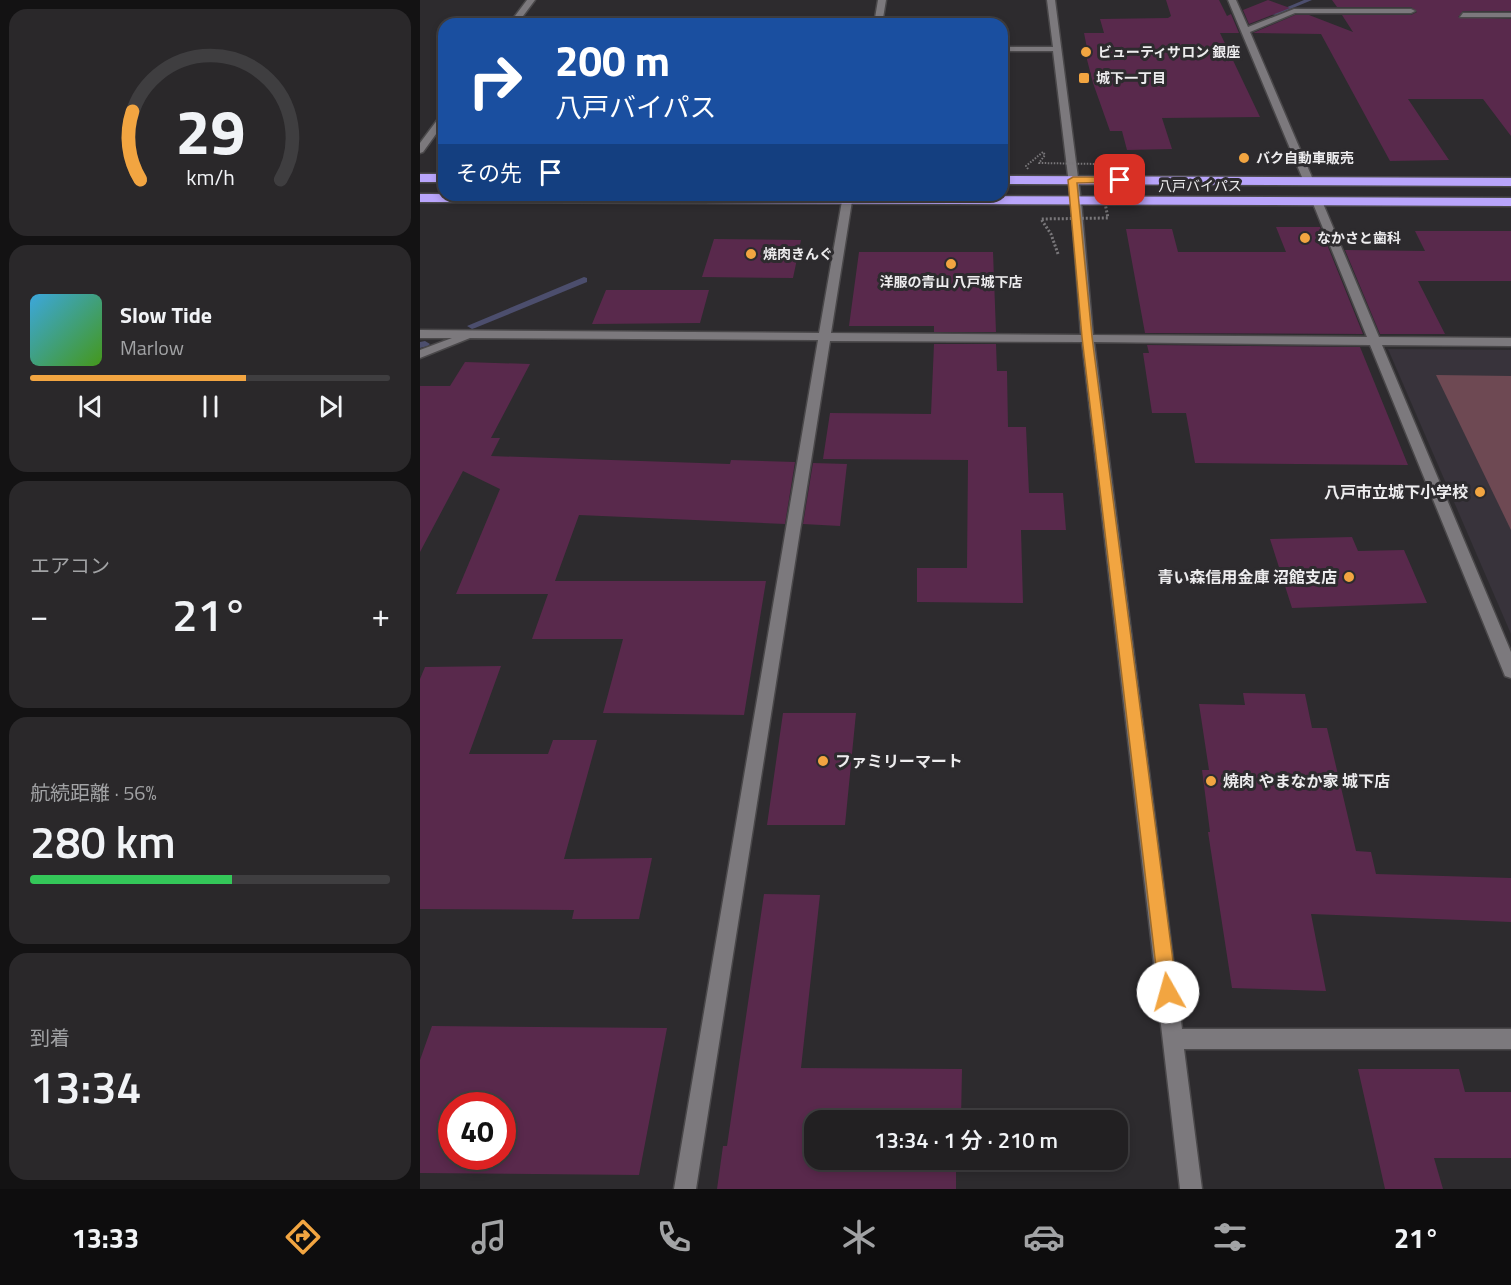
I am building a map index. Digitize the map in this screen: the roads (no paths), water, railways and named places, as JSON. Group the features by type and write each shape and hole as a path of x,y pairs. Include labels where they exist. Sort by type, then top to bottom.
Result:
{"highway":[{"path":"420,178 438,178"},
{"name":"八戸バイパス","path":"1008,180 1511,182"},
{"name":"八戸バイパス","path":"420,198 438,198"},
{"name":"八戸バイパス","path":"847,201 1511,202"}],"street":[{"path":"518,18 531,0"},
{"path":"879,18 882,0"},
{"path":"1051,0 1076,201 1087,337 1191,1189"},
{"path":"1232,0 1310,182"},
{"path":"1246,32 1294,11 1411,11"},
{"path":"1463,15 1511,15"},
{"path":"1008,49 1056,49"},
{"path":"420,150 438,125"},
{"path":"685,1189 847,201"},
{"path":"1317,201 1511,670"},
{"path":"420,334 1087,337 1511,342"},
{"path":"420,354 474,334"},
{"path":"1173,1039 1511,1039"}],"waterway":[{"path":"1274,14 1309,0"},
{"path":"472,326 584,280"},
{"path":"420,345 425,344"}],"place":[{"name":"ビューティサロン 銀座","path":"1086,52"},
{"name":"城下一丁目","path":"1084,78"},
{"name":"バク自動車販売","path":"1244,158"},
{"name":"なかさと歯科","path":"1305,238"},
{"name":"焼肉きんぐ","path":"751,254"},
{"name":"洋服の青山 八戸城下店","path":"951,264"},
{"name":"八戸市立城下小学校","path":"1480,492"},
{"name":"青い森信用金庫 沼館支店","path":"1349,577"},
{"name":"ファミリーマート","path":"823,761"},
{"name":"焼肉 やまなか家 城下店","path":"1211,781"}]}
